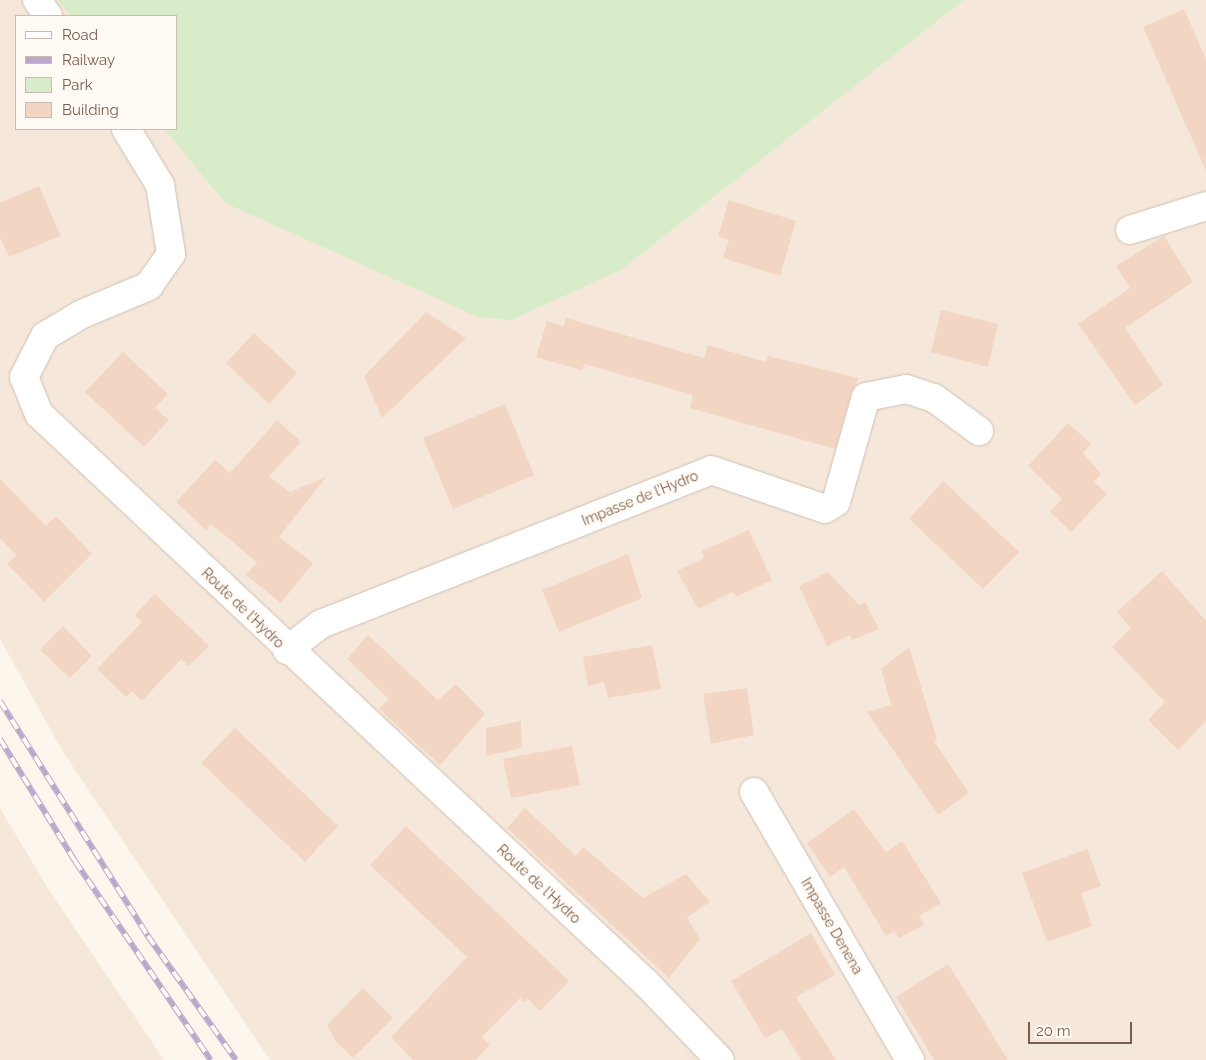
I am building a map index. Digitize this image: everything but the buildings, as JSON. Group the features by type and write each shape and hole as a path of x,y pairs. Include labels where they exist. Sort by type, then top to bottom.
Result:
{"street":[{"path":"37,0 47,15"},
{"name":"Route de l'Hydro","path":"127,130 160,185 171,254 149,286 82,314 45,336 24,377 39,414 287,650 647,984 720,1060"},
{"path":"1130,230 1206,206"},
{"name":"Impasse de l'Hydro","path":"287,650 321,624 711,470 825,509 836,502 866,397 906,389 934,398 979,431"},
{"name":"Impasse Denena","path":"754,792 910,1060"}],"shaded area":[{"path":"0,0 58,0 69,15 15,15 15,130 165,130 225,203 512,320 621,270 964,0 1206,0 1206,1060 270,1060 63,752 0,639"},
{"path":"0,808 49,890 164,1060 0,1060"}],"green space":[{"path":"58,0 964,0 621,270 512,320 478,317 225,203 165,130 178,130 178,15 69,15"}],"railway":[{"path":"0,701 148,936 236,1060"},
{"path":"0,739 75,861 211,1060"}]}
